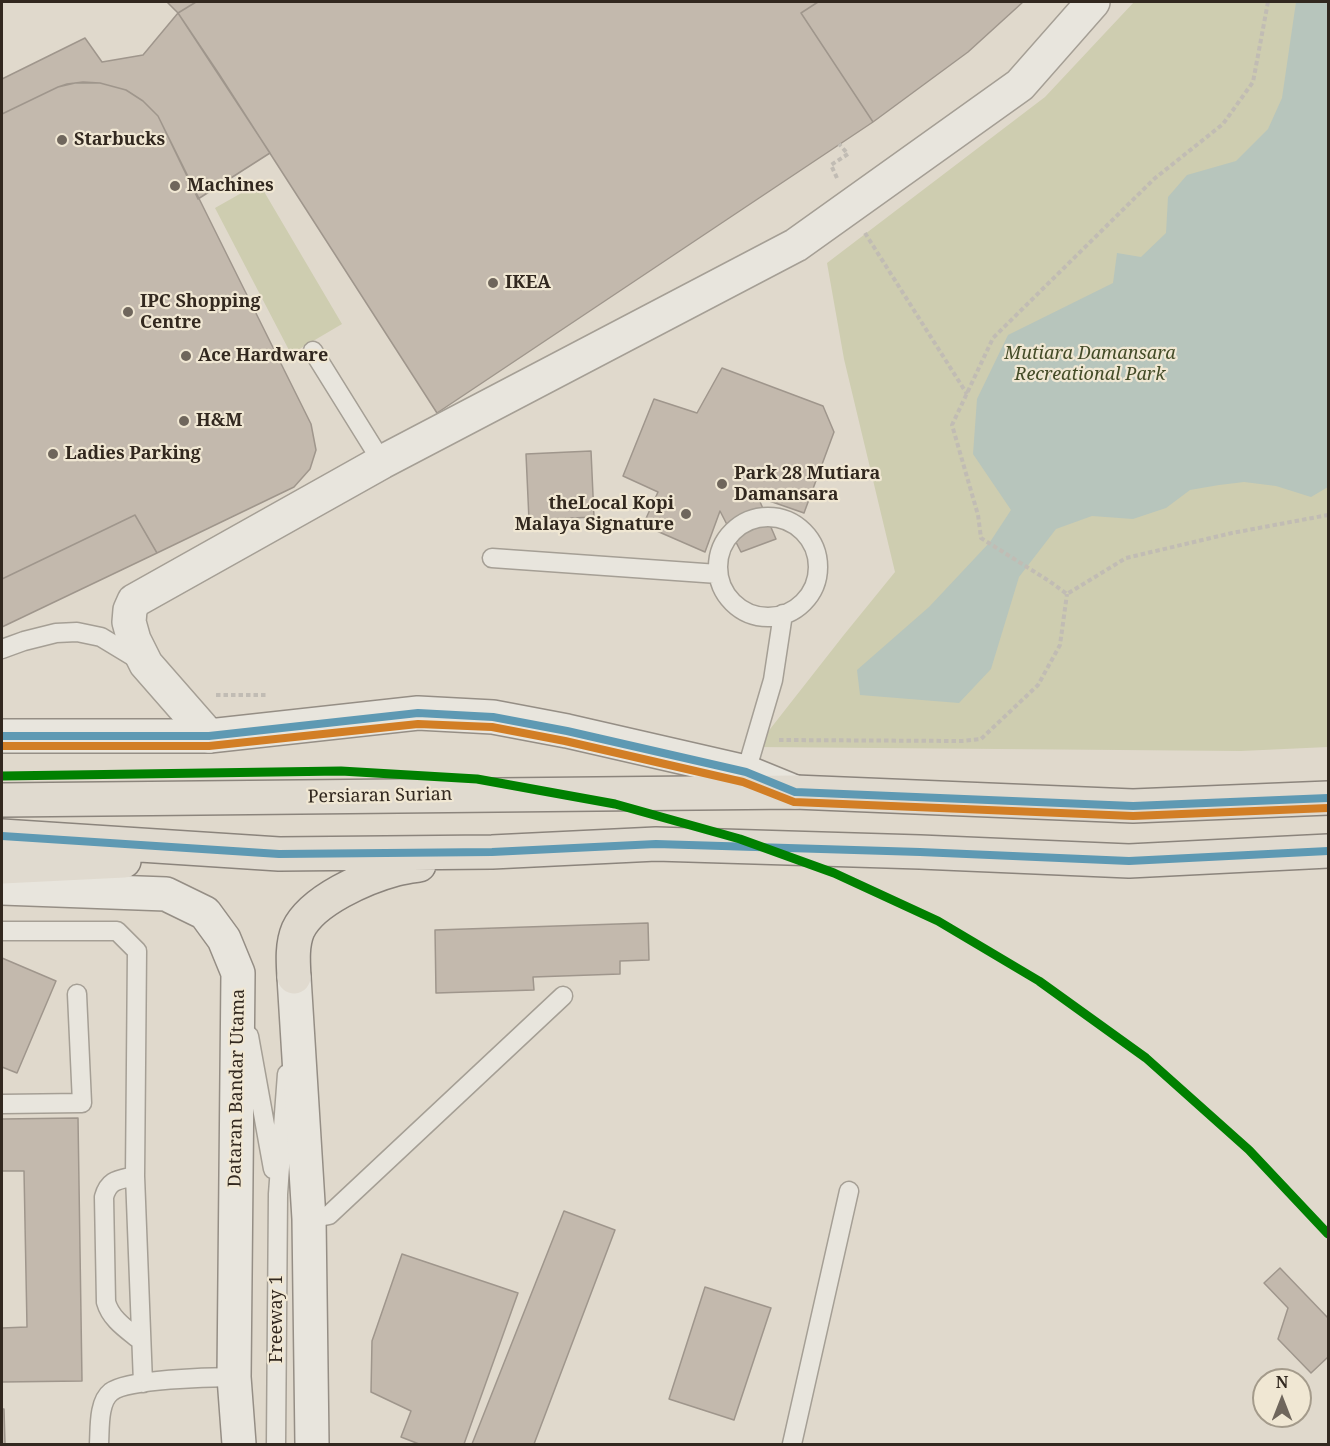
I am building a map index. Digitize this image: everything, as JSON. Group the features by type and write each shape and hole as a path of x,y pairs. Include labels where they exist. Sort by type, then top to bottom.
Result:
{"main road":[{"name":"Persiaran Surian","path":"2,800 795,792 1133,806 1329,798"},
{"path":"2,836 279,854"},
{"path":"2,867 218,859 279,854 492,852 656,844 1129,861 1329,851"},
{"path":"294,976 293,951 298,930 310,914 330,898 365,880 396,869 492,852"}],"street":[{"path":"209,736 146,664 134,640 129,622 130,610 134,602 382,462 796,245 1020,85 1093,2"},
{"name":"Persiaran Surian","path":"2,736 209,736 418,713 493,717 567,731 746,772 795,792"},
{"name":"Dataran Bandar Utama","path":"2,888 166,894 205,913 224,939 238,974 234,1377 239,1444"},
{"path":"294,976 309,1219 312,1444"}],"lane":[{"path":"313,351 382,462"},
{"path":"766,517 782,519 796,525 808,536 816,550 818,566 816,582 809,596 797,607 783,614 766,617 741,609 723,591 718,574 718,556 725,540 746,521 766,517"},
{"path":"492,558 718,574"},
{"path":"746,772 773,681 783,614"},
{"path":"2,650 24,641 56,633 77,632 101,637 146,664"},
{"path":"2,931 117,931 137,951 135,1176 143,1383"},
{"name":"Freeway 1","path":"238,974 278,1194"},
{"name":"Freeway 1","path":"276,1444 278,1194 294,976"},
{"path":"2,1104 82,1103 78,994"},
{"path":"309,1219 329,1215 563,996"},
{"path":"135,1176 112,1182 106,1188 106,1302 113,1318 141,1341"},
{"path":"792,1444 849,1191"},
{"path":"99,1444 101,1407 110,1392 124,1386 143,1383 234,1377"}],"path":[{"path":"1067,594 981,538 978,515 952,425 993,338 1154,179 1223,124 1253,82 1268,2"},
{"path":"831,165 848,154 839,144"},
{"path":"849,207 967,394"},
{"path":"1067,594 1126,558 1232,533 1329,515"},
{"path":"756,739 962,741 981,739 1038,685 1060,645 1067,594"},
{"path":"173,696 274,694"}],"green space":[{"name":"Mutiara Damansara Recreational Park","path":"1134,2 1328,2 1328,747 1241,751 756,747 895,572 844,359 827,263 1045,97"},
{"path":"259,183 342,324 291,354 215,208"}],"shaded area":[{"path":"1296,2 1328,2 1328,487 1311,497 1276,486 1244,482 1219,485 1190,490 1166,508 1133,519 1092,516 1056,529 1019,577 991,669 959,703 860,695 857,670 929,607 990,542 1011,510 973,454 977,399 1008,335 1113,283 1117,253 1141,257 1166,233 1168,197 1187,175 1236,161 1268,129 1282,98"}],"building":[{"path":"167,2 196,2 178,13"},
{"name":"IKEA","path":"196,2 818,2 801,13 873,122 437,413 178,13"},
{"path":"818,2 1023,2 968,52 873,122 801,13"},
{"path":"178,13 270,153 198,199 158,116 143,101 126,90 100,83 67,84 2,114 2,79 85,38 102,62 143,55"},
{"name":"IPC Shopping Centre","path":"75,83 100,83 126,90 143,101 158,116 311,424 316,450 310,469 294,487 157,553 135,515 2,579 2,114 58,87"},
{"path":"722,368 823,406 834,432 804,513 758,497 776,539 741,552 720,511 705,552 643,525 658,492 623,476 654,399 697,413"},
{"path":"591,451 594,517 529,520 526,454"},
{"path":"135,515 157,553 2,627 2,579"},
{"path":"648,923 649,960 620,961 620,974 533,977 534,990 436,993 435,930"},
{"path":"2,958 56,981 17,1073 2,1067"},
{"path":"78,1118 82,1381 2,1382 2,1328 27,1327 24,1171 2,1171 2,1119"},
{"path":"564,1211 615,1230 534,1444 472,1444"},
{"path":"402,1254 518,1293 464,1444 419,1444 401,1437 411,1411 371,1392 372,1341"},
{"path":"1280,1268 1328,1318 1328,1357 1312,1372 1312,1368 1306,1368 1278,1339 1288,1308 1264,1283"},
{"path":"705,1287 771,1308 734,1420 669,1399"},
{"path":"2,1409 4,1409 5,1444 2,1444"}],"transit line":[{"path":"2,736 209,736 418,713 493,717 567,731 746,772 795,792 1133,806 1328,798"},
{"path":"2,746 209,746 418,724 492,727 565,741 743,782 794,802 1133,816 1328,808"},
{"path":"2,776 341,771 477,779 615,804 740,839 834,873 938,921 1039,981 1146,1058 1249,1150 1328,1234"},
{"path":"2,836 279,854 492,852 656,844 1129,861 1328,851"}],"place":[{"name":"Starbucks","path":"62,140"},
{"name":"Machines","path":"175,186"},
{"name":"IKEA","path":"493,283"},
{"name":"IPC Shopping Centre","path":"128,312"},
{"name":"Ace Hardware","path":"186,356"},
{"name":"H&M","path":"184,421"},
{"name":"Ladies Parking","path":"53,454"},
{"name":"Park 28 Mutiara Damansara","path":"722,484"},
{"name":"theLocal Kopi Malaya Signature","path":"686,514"}]}
